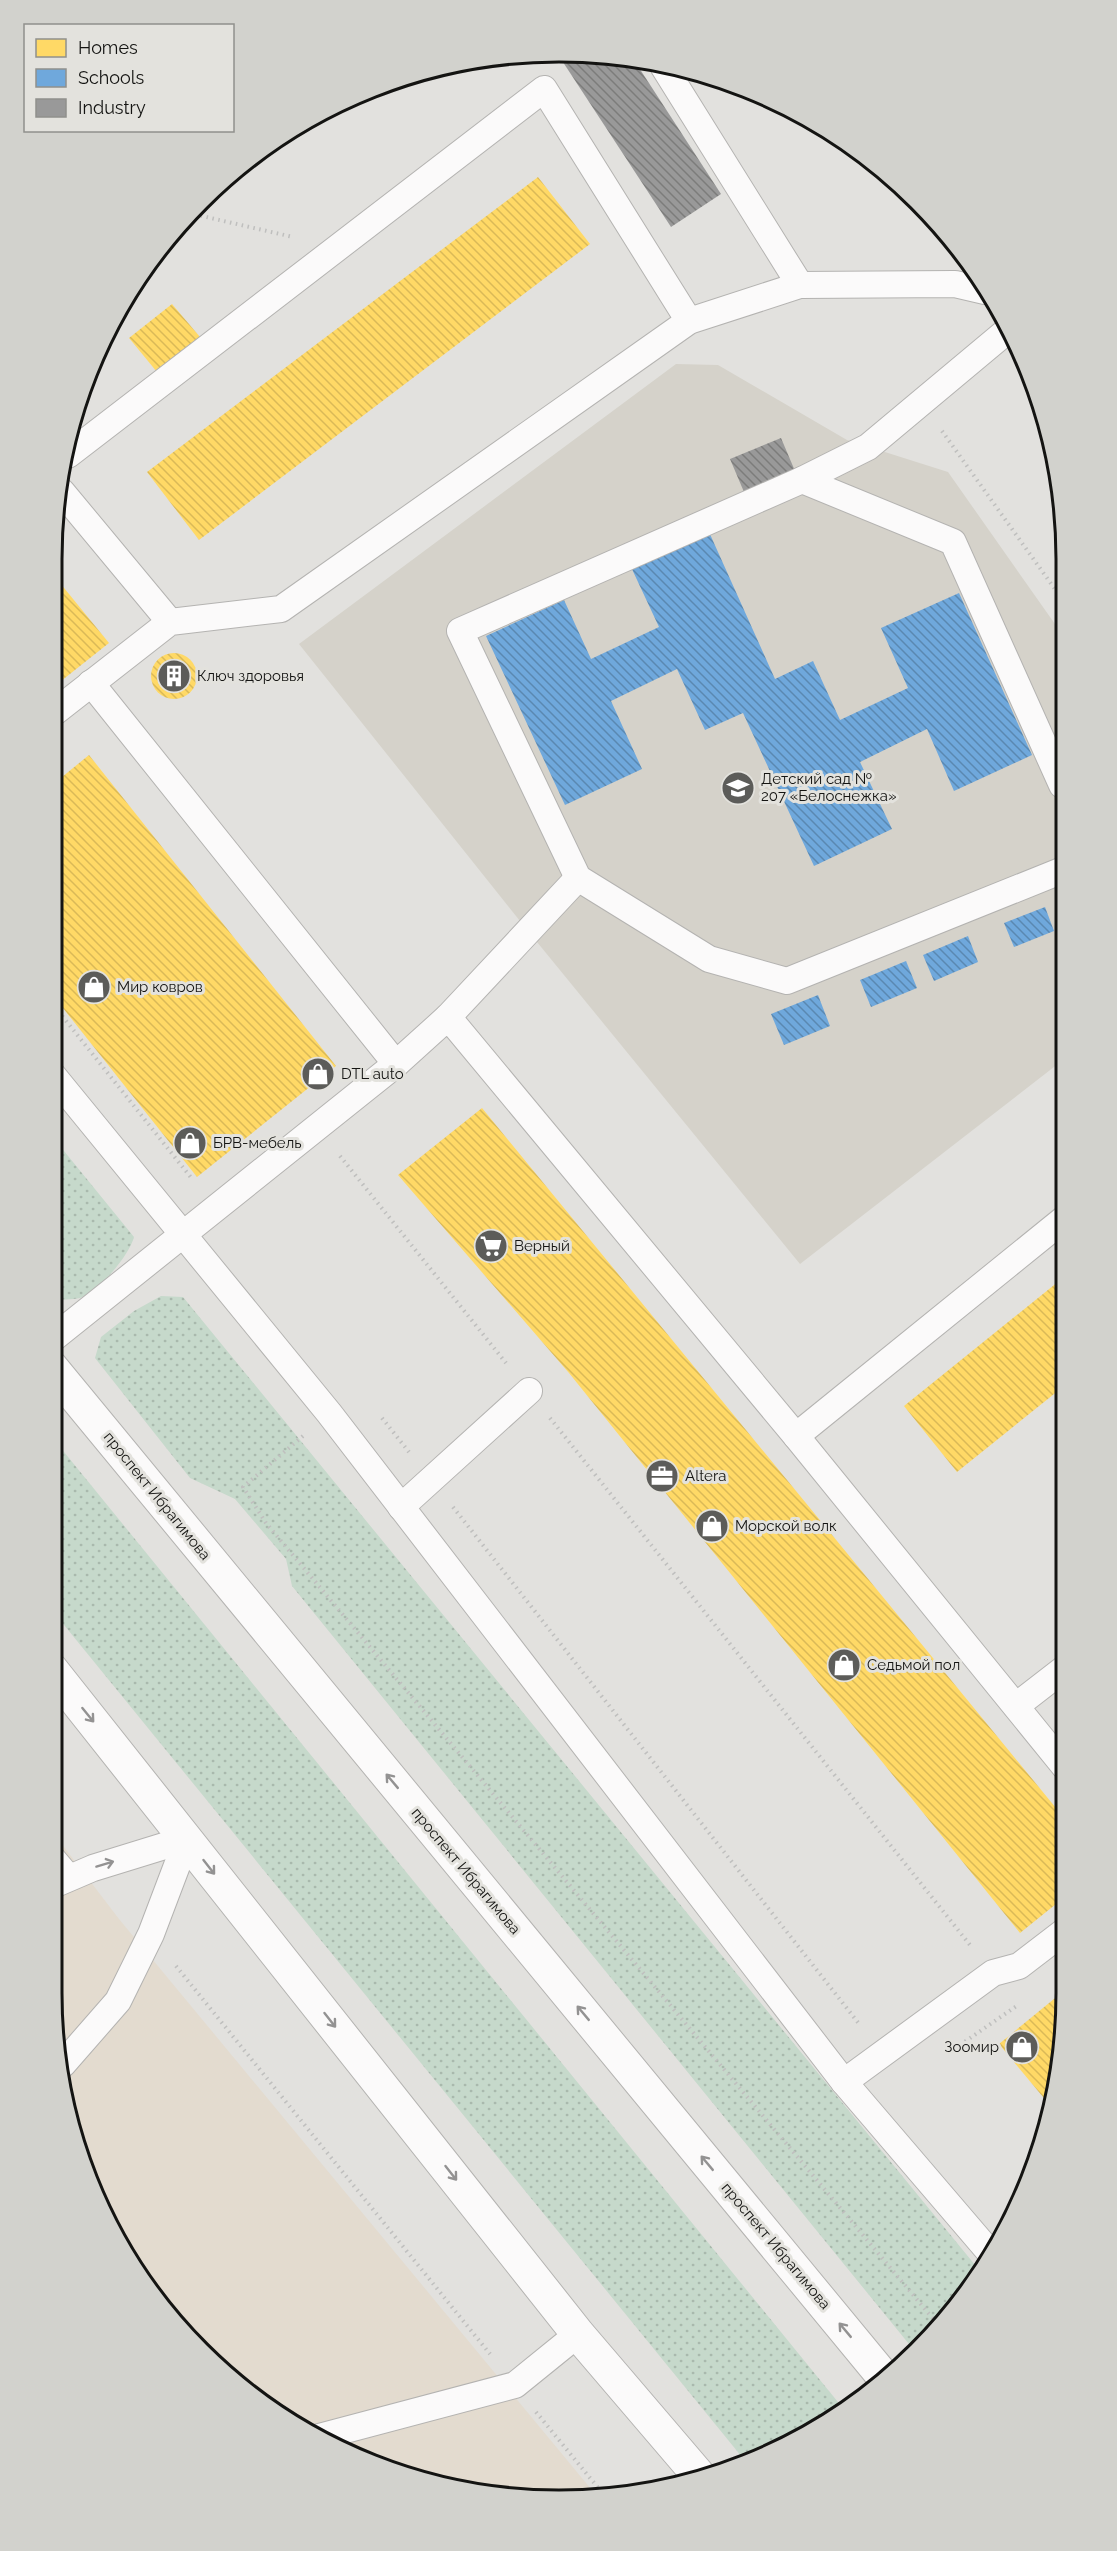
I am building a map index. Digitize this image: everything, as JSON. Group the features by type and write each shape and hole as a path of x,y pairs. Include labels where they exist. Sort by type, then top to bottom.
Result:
{"main road":[{"name":"проспект Ибрагимова","path":"62,1380 879,2372"},
{"path":"62,1683 578,2334 695,2471"}],"lane":[{"path":"668,74 800,285"},
{"path":"73,451 544,89 689,321"},
{"path":"62,706 170,622 281,609 689,321 800,285 955,284 976,289"},
{"path":"1002,335 868,447 802,480 460,631 578,878 709,959 787,981 1056,873"},
{"path":"802,480 953,542 1056,771"},
{"path":"66,497 170,622"},
{"path":"91,683 396,1064"},
{"path":"62,1331 396,1064 448,1017 578,878"},
{"path":"448,1017 796,1436 1056,1756"},
{"path":"62,1086 329,1413 844,2082 985,2247"},
{"path":"796,1436 1056,1225"},
{"path":"400,1507 529,1391"},
{"path":"1016,1706 1056,1675"},
{"path":"62,1881 93,1868 187,1839"},
{"path":"66,2060 118,2001 151,1934 187,1839"},
{"path":"844,2082 993,1973 1019,1966 1056,1938"},
{"path":"332,2434 515,2385 578,2334"}],"path":[{"path":"199,215 338,247"},
{"path":"922,402 1056,591"},
{"path":"62,1016 204,1193 213,1210"},
{"path":"316,1127 993,1973 1022,2002"},
{"path":"329,1413 243,1487 266,1523 933,2319"},
{"path":"379,1414 883,2054"},
{"path":"62,1829 93,1868"},
{"path":"151,1934 598,2487"}],"shaded area":[{"name":"Детский сад № 207 «Белоснежка»","path":"676,364 718,365 847,440 948,472 1056,625 1056,1065 800,1264 528,931 299,644"},
{"path":"62,1844 119,1919 590,2488 558,2490 526,2488 462,2480 430,2473 368,2452 310,2423 256,2387 207,2344 164,2295 145,2269 113,2212 99,2183 78,2121 66,2057 63,2025"}],"green space":[{"path":"62,1149 134,1237 126,1254 104,1281 88,1294 77,1299 62,1300"},
{"path":"161,1296 183,1297 975,2265 953,2295 909,2345 292,1586 286,1559 235,1499 190,1478 95,1358 101,1337 134,1311"},
{"path":"62,1450 839,2403 807,2423 740,2455 62,1623"}],"building: Homes":[{"path":"538,177 590,244 199,540 147,472"},
{"path":"172,304 200,337 157,372 129,338"},
{"path":"62,585 109,643 62,680"},
{"name":"Ключ здоровья","path":"174,653 190,660 197,676 190,692 174,699 158,692 151,676 158,660"},
{"path":"89,755 336,1066 197,1177 62,1007 62,777"},
{"path":"482,1108 1056,1808 1056,1904 1020,1933 569,1373 398,1175"},
{"path":"1056,1283 1056,1392 957,1472 904,1406"},
{"path":"1056,1998 1051,2057 1044,2098 999,2044"}],"building: Schools":[{"path":"709,532 775,679 813,661 840,720 908,688 881,628 959,593 1032,755 954,791 927,729 860,762 892,829 814,866 743,713 705,730 677,669 611,701 642,769 565,805 486,636 564,600 591,659 659,627 631,567"},
{"path":"1045,907 1054,931 1014,947 1004,923"},
{"path":"968,936 978,962 934,981 923,955"},
{"path":"906,961 917,988 871,1007 860,980"},
{"path":"818,995 830,1026 784,1045 771,1014"}],"building: Industry":[{"path":"563,62 640,69 721,194 671,227"},
{"path":"781,438 795,471 744,492 730,459"}],"place":[{"name":"Ключ здоровья","path":"174,676"},
{"name":"Детский сад № 207 «Белоснежка»","path":"738,788"},
{"name":"Мир ковров","path":"94,987"},
{"name":"DTL auto","path":"318,1074"},
{"name":"БРВ-мебель","path":"190,1143"},
{"name":"Верный","path":"491,1246"},
{"name":"Altera","path":"662,1476"},
{"name":"Морской волк","path":"712,1526"},
{"name":"Седьмой пол","path":"844,1665"},
{"name":"Зоомир","path":"1022,2047"}]}
